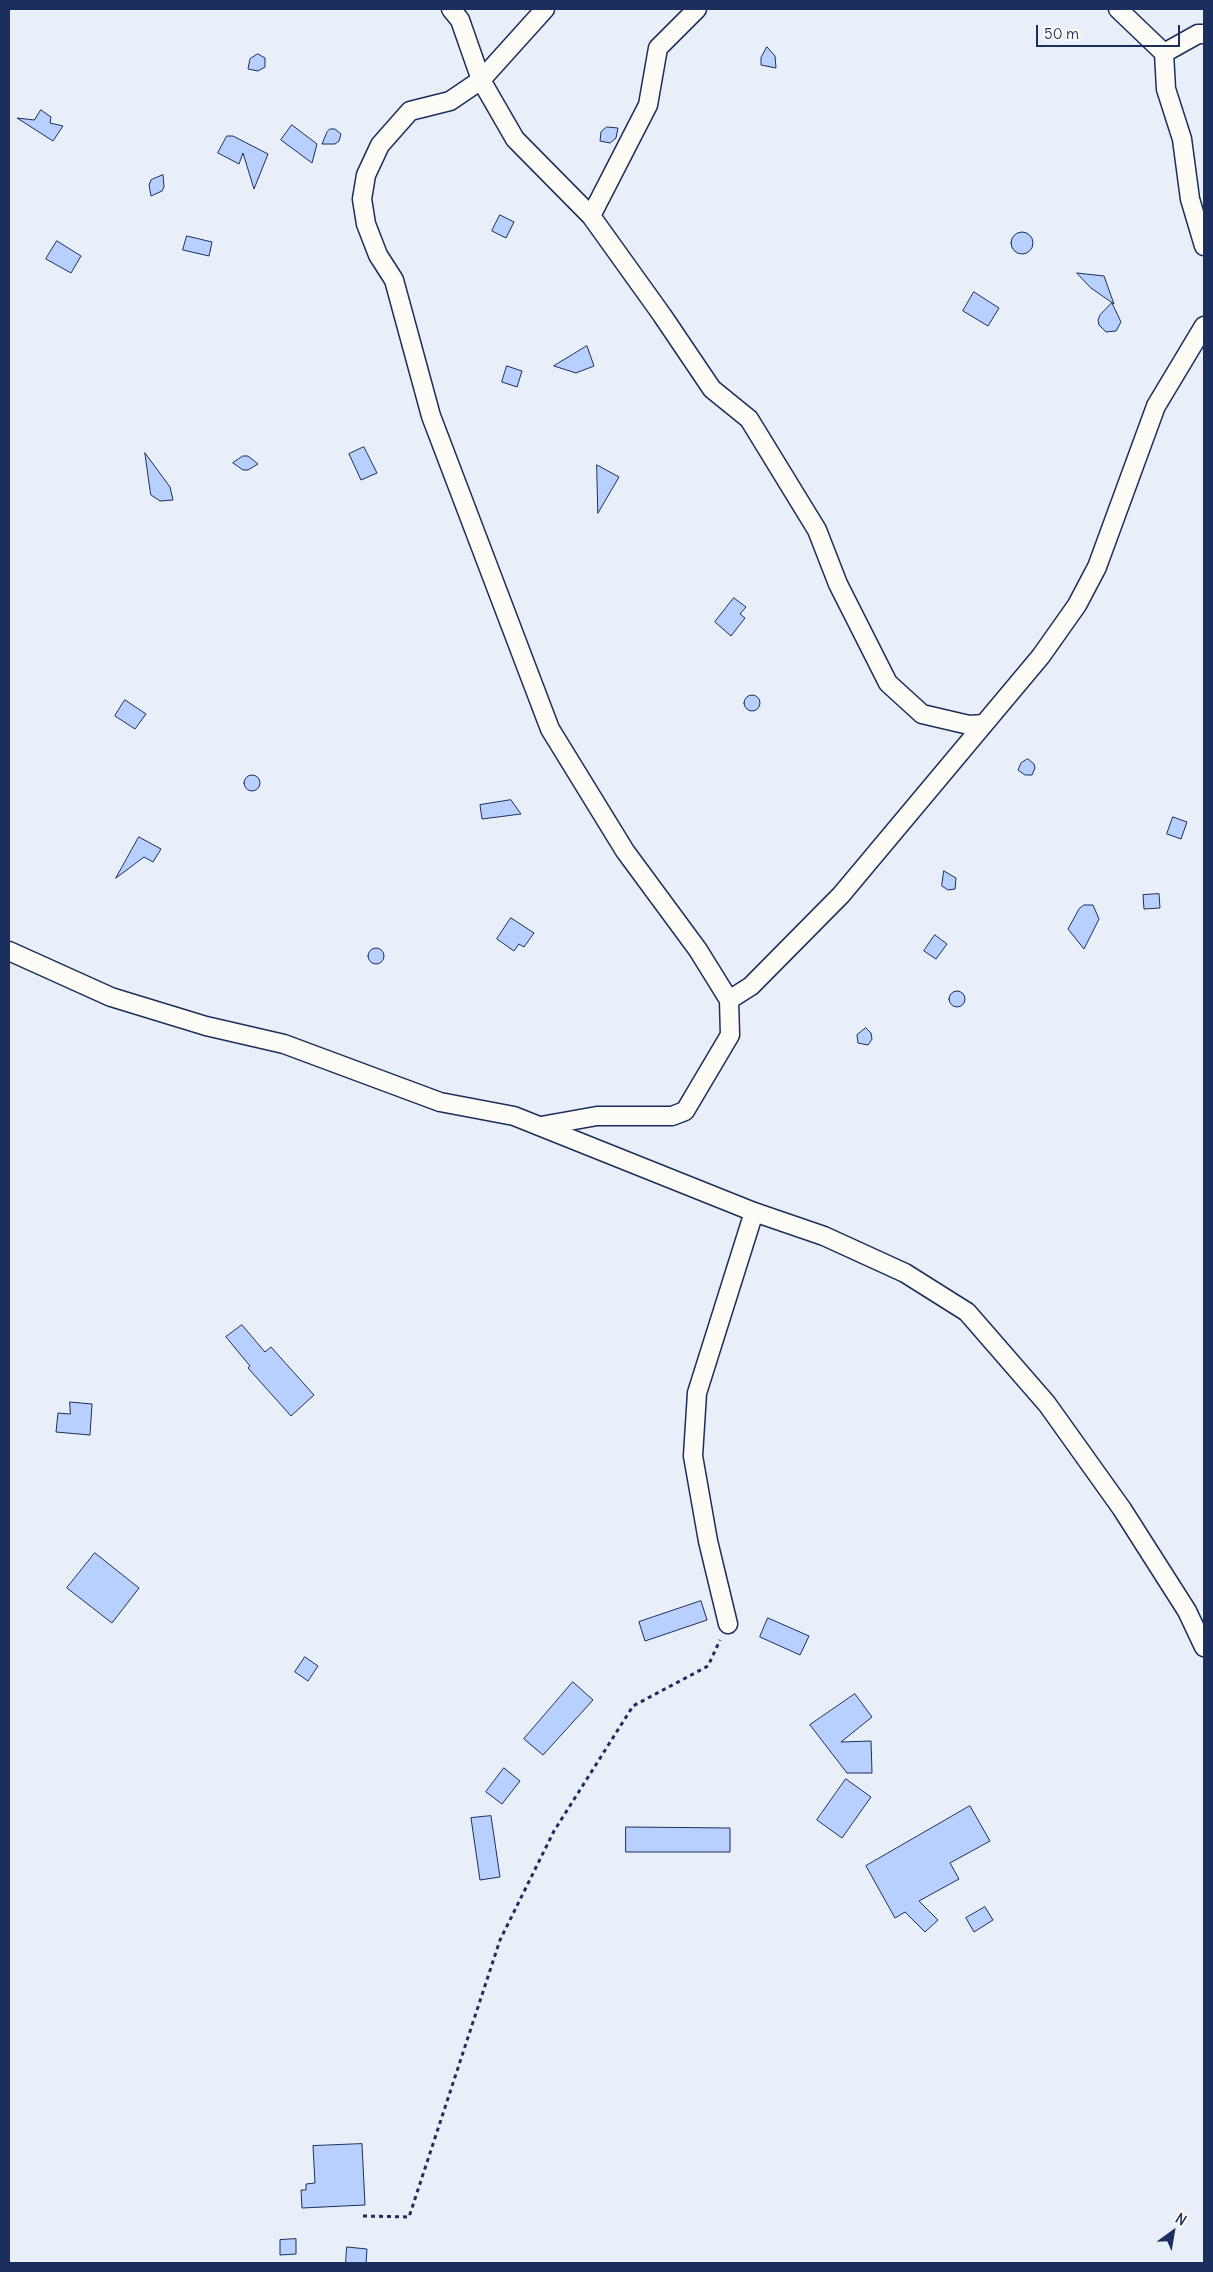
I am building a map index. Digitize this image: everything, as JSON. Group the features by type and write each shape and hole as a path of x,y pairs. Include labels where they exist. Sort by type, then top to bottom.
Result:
{"street":[{"path":"450,9 460,20 481,80 515,139 591,216 712,389 749,419 816,530 838,584 888,683 922,714 969,725 984,724"},
{"path":"540,1126 598,1116 672,1116 685,1111 730,1035 729,1000 698,950 625,851 550,729 431,416 394,280 378,254 366,224 362,199 366,175 380,145 410,111 450,101 481,80 545,9"},
{"path":"591,216 648,105 658,48 697,9"},
{"path":"1118,9 1164,53 1166,89 1182,139 1190,199 1204,246"},
{"path":"1164,53 1198,34 1204,34"},
{"path":"729,1000 751,986 841,895 1041,656 1077,605 1097,567 1156,406 1204,326"},
{"path":"9,951 111,997 206,1026 284,1044 440,1102 514,1116 754,1212 824,1236 905,1273 968,1312 1047,1404 1122,1509 1187,1611 1204,1647"},
{"path":"728,1624 708,1541 693,1456 697,1393 754,1212"}],"path":[{"path":"363,2216 409,2217 500,1940 554,1831 633,1706 708,1666 728,1624"}],"building":[{"path":"767,47 775,56 776,68 761,65 761,58"},
{"path":"258,54 265,58 265,67 258,71 248,69 250,59"},
{"path":"41,110 51,117 50,123 63,126 53,141 17,118 34,120"},
{"path":"292,125 317,144 312,163 281,140"},
{"path":"607,127 618,128 616,138 610,143 600,141 601,132"},
{"path":"330,129 335,129 341,134 339,141 335,144 322,144 327,132"},
{"path":"227,136 233,136 268,154 254,189 243,153 239,164 218,153"},
{"path":"163,175 164,187 162,191 151,196 149,185 151,180"},
{"path":"500,215 514,222 506,238 492,231"},
{"path":"1022,232 1032,239 1033,243 1026,253 1022,254 1012,247 1011,243 1018,233"},
{"path":"187,236 212,242 209,256 183,250"},
{"path":"57,241 81,256 71,273 46,259"},
{"path":"1077,273 1104,276 1114,304 1091,288"},
{"path":"974,292 999,308 988,326 963,311"},
{"path":"1112,303 1121,322 1116,331 1106,332 1099,325 1098,320 1100,315"},
{"path":"587,346 594,366 576,373 554,366"},
{"path":"507,366 522,371 517,387 502,382"},
{"path":"364,447 377,473 361,480 349,454"},
{"path":"145,453 170,487 173,500 160,501 151,495"},
{"path":"243,456 248,456 258,464 248,470 243,470 233,463"},
{"path":"597,465 619,477 598,513"},
{"path":"734,598 746,607 740,614 745,618 731,636 715,622"},
{"path":"752,695 760,703 752,711 744,703"},
{"path":"125,700 146,714 135,729 115,716"},
{"path":"1028,759 1034,764 1035,768 1032,775 1025,775 1018,770 1021,763"},
{"path":"249,775 255,775 260,780 258,789 249,791 244,786 244,780"},
{"path":"511,800 521,814 482,819 480,805"},
{"path":"1173,817 1187,822 1181,839 1167,834"},
{"path":"139,837 161,849 153,862 144,857 116,878"},
{"path":"944,871 956,878 955,889 948,890 942,886"},
{"path":"1159,894 1160,908 1144,909 1143,895"},
{"path":"1084,905 1093,905 1099,919 1084,949 1068,929 1079,909"},
{"path":"511,918 534,933 524,947 519,944 514,951 497,939"},
{"path":"935,935 947,944 936,959 924,951"},
{"path":"376,948 384,956 376,964 368,956"},
{"path":"954,991 960,991 965,996 963,1005 954,1007 949,1002 949,996"},
{"path":"866,1028 871,1033 872,1039 868,1045 858,1043 857,1035"},
{"path":"242,1325 265,1352 271,1347 314,1395 291,1416 248,1368 250,1366 226,1337"},
{"path":"70,1402 92,1404 90,1435 56,1432 58,1413 70,1414"},
{"path":"95,1553 139,1588 112,1623 67,1588"},
{"path":"701,1601 707,1620 645,1641 639,1622"},
{"path":"768,1618 809,1636 800,1655 760,1637"},
{"path":"305,1657 318,1666 308,1681 295,1672"},
{"path":"573,1682 593,1700 543,1755 524,1739"},
{"path":"855,1694 872,1717 841,1742 871,1741 872,1773 847,1773 810,1725"},
{"path":"504,1768 520,1781 502,1804 486,1792"},
{"path":"846,1779 871,1797 842,1838 817,1820"},
{"path":"970,1806 990,1841 950,1863 959,1879 919,1901 938,1920 925,1932 905,1912 895,1918 866,1866"},
{"path":"491,1816 500,1877 480,1880 471,1818"},
{"path":"626,1827 730,1828 730,1852 626,1852"},
{"path":"985,1907 993,1920 974,1932 966,1918"},
{"path":"362,2144 365,2205 302,2208 301,2190 306,2190 306,2184 315,2183 313,2146"},
{"path":"296,2239 296,2254 280,2255 280,2240"},
{"path":"347,2247 367,2249 366,2263 346,2263"}]}
